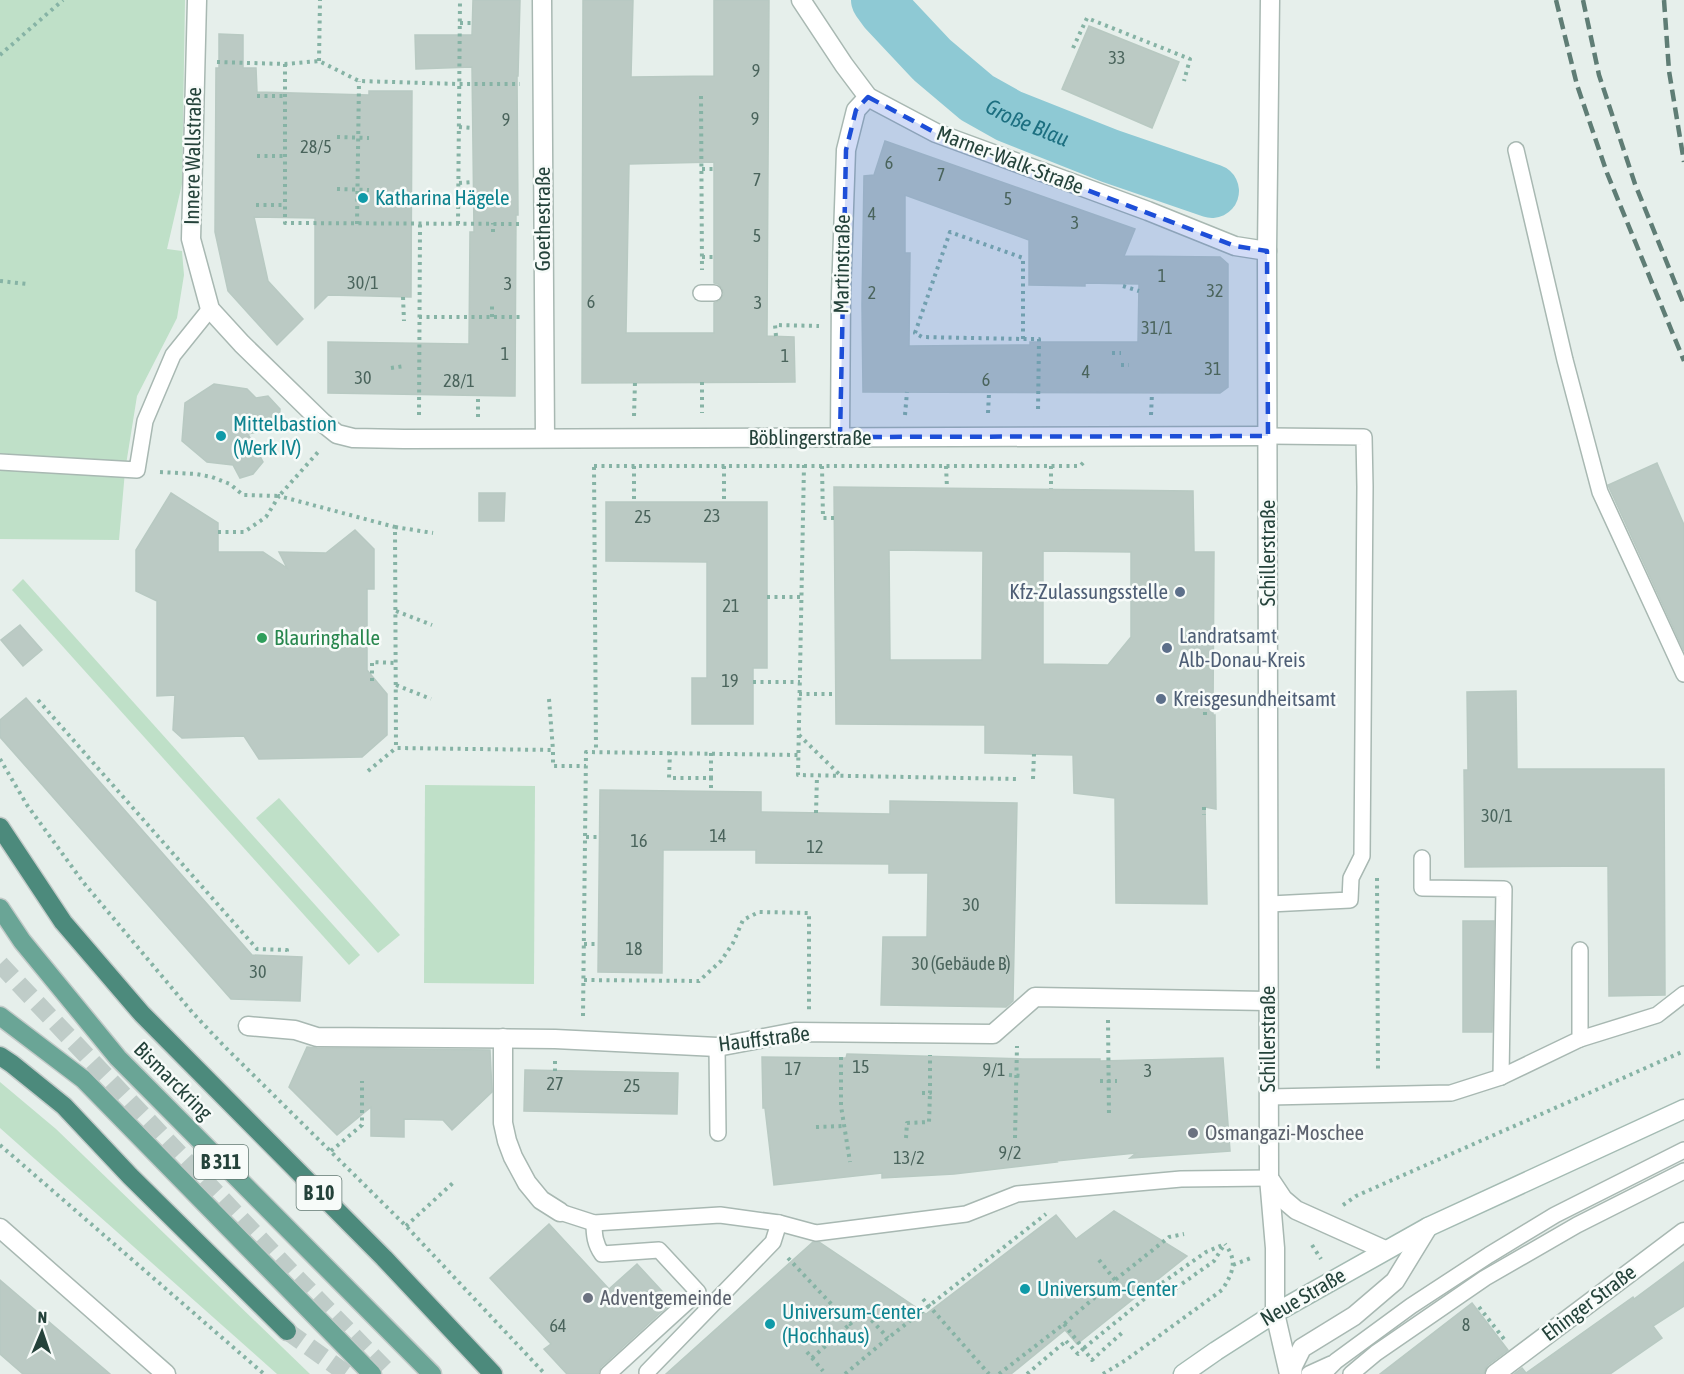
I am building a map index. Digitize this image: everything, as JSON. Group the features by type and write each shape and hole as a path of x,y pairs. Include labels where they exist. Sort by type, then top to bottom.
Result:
{"highway":[{"name":"B 10","path":"0,827 63,922 142,1014 384,1258 493,1374"},
{"path":"0,1056 64,1106 130,1176 287,1330"}],"main road":[{"name":"Bismarckring","path":"0,908 22,941 118,1058 432,1374"},
{"name":"B 311","path":"0,1016 83,1079 372,1374"}],"street":[{"name":"Innere Wallstraße","path":"197,0 191,239 210,309 242,344 322,422 345,436"},
{"name":"Goethestraße","path":"542,0 545,438"},
{"name":"Marner-Walk-Straße","path":"801,0 868,97 936,133 1148,211 1235,246 1267,251"},
{"name":"Schillerstraße","path":"1270,0 1267,251 1269,1178 1275,1256 1275,1313 1290,1374"},
{"name":"Martinstraße","path":"840,437 841,294 846,150 856,110 868,97"},
{"name":"Böblingerstraße","path":"345,436 701,438 1268,436"},
{"name":"Hauffstraße","path":"248,1026 295,1030 317,1037 503,1038 717,1047 795,1032 993,1034 1035,997 1268,1001"},
{"path":"503,1038 503,1123 507,1141 527,1183 541,1200 560,1212"},
{"name":"Neue Straße","path":"1183,1374 1275,1313 1428,1227 1684,1109"},
{"path":"1269,1178 1283,1199 1296,1210 1385,1250"},
{"name":"Neue Straße","path":"1290,1374 1302,1348 1354,1316 1395,1281 1428,1227"},
{"path":"0,1228 166,1374"},
{"name":"Ehinger Straße","path":"1495,1374 1684,1232"}],"lane":[{"path":"1516,150 1565,360 1600,492 1684,674"},
{"path":"0,462 138,470 145,421 173,355 210,309"},
{"path":"1268,436 1365,437 1362,856 1351,878 1350,900 1268,904"},
{"path":"1422,858 1422,888 1504,889 1502,1077"},
{"path":"1580,950 1580,1039"},
{"path":"1268,1097 1451,1094 1502,1077 1580,1039 1657,1015 1684,994"},
{"path":"717,1047 718,1133"},
{"path":"1323,1374 1336,1361 1421,1300 1489,1255 1555,1215 1684,1150"},
{"path":"1351,1374 1376,1353 1485,1278 1577,1224 1684,1171"},
{"path":"560,1212 594,1223 720,1215 779,1223 816,1233 966,1214 1017,1194 1181,1179 1269,1178"},
{"path":"594,1223 594,1236 602,1260 659,1250 698,1292 608,1374"},
{"path":"646,1372 773,1242 779,1223"},
{"path":"1309,1374 1336,1361"}],"path":[{"path":"0,55 63,0"},
{"path":"319,61 320,0"},
{"path":"458,224 460,0"},
{"path":"1073,48 1087,18 1190,59 1184,81"},
{"path":"460,23 472,23"},
{"path":"196,62 285,64 319,61 359,81 542,84"},
{"path":"285,64 285,223 543,224"},
{"path":"357,224 359,81"},
{"path":"257,96 285,96"},
{"path":"701,96 702,257 708,293"},
{"path":"459,127 474,128"},
{"path":"337,137 369,138"},
{"path":"257,156 285,156"},
{"path":"702,169 714,169"},
{"path":"459,183 473,182"},
{"path":"337,189 369,190"},
{"path":"256,205 285,205"},
{"path":"419,438 420,224"},
{"path":"493,224 493,232"},
{"path":"1023,339 1023,258 950,232 915,333 922,337 1023,339 1039,339 1038,437"},
{"path":"702,257 714,257"},
{"path":"0,281 27,284"},
{"path":"1123,286 1139,291"},
{"path":"403,297 404,321"},
{"path":"492,306 492,317"},
{"path":"419,317 544,317"},
{"path":"776,336 775,325 795,325"},
{"path":"1112,353 1121,353"},
{"path":"1121,365 1129,365"},
{"path":"391,368 404,366"},
{"path":"634,438 635,382"},
{"path":"701,438 702,382"},
{"path":"1152,393 1152,409"},
{"path":"218,532 244,532 266,517 279,496 328,441 345,436"},
{"path":"804,437 798,775 1017,779"},
{"path":"585,460 594,466 596,751"},
{"path":"634,466 634,502"},
{"path":"724,466 724,502"},
{"path":"822,466 823,518 834,518"},
{"path":"946,466 947,488"},
{"path":"1051,466 1051,489"},
{"path":"138,470 212,477 230,484 243,495 279,496 395,527 434,533"},
{"path":"395,527 396,748"},
{"path":"767,597 801,597"},
{"path":"396,611 432,625"},
{"path":"372,681 372,662 396,663"},
{"path":"753,682 800,682"},
{"path":"396,685 431,699"},
{"path":"799,694 835,694"},
{"path":"549,699 553,766 586,766"},
{"path":"38,700 257,949 287,950 287,956"},
{"path":"1194,703 1268,703"},
{"path":"1205,703 1205,716"},
{"path":"799,735 841,776"},
{"path":"368,771 396,748 553,750"},
{"path":"582,1041 586,752 798,754"},
{"path":"669,752 669,778 711,778"},
{"path":"711,753 711,791"},
{"path":"1034,754 1034,779"},
{"path":"0,759 27,805 83,882 178,995 224,1046 406,1226 545,1374"},
{"path":"816,813 818,776"},
{"path":"1204,807 1204,815"},
{"path":"586,837 599,837"},
{"path":"1377,871 1378,1094"},
{"path":"584,980 699,981 721,961 733,943 743,920 759,912 809,913 808,1032"},
{"path":"584,944 598,944"},
{"path":"1108,999 1109,1116"},
{"path":"841,1032 840,1085 850,1162"},
{"path":"906,1138 907,1123 929,1122 931,1033"},
{"path":"1336,1210 1356,1196 1684,1050"},
{"path":"1009,1075 1022,1076"},
{"path":"1015,1138 1016,1075"},
{"path":"331,1150 362,1125 362,1081"},
{"path":"1100,1081 1117,1081"},
{"path":"840,1085 846,1085"},
{"path":"922,1093 930,1093"},
{"path":"816,1127 844,1126"},
{"path":"0,1145 264,1374"},
{"path":"406,1226 455,1181"},
{"path":"845,1374 1052,1210 1074,1188"},
{"path":"999,1374 1064,1324 1169,1237 1184,1234"},
{"path":"773,1242 850,1324"},
{"path":"1103,1374 1126,1360 1222,1290 1231,1275 1233,1265 1233,1254 1225,1244"},
{"path":"1027,1374 1066,1341 1078,1354 1165,1282 1160,1285 1206,1252 1225,1244"},
{"path":"1176,1288 1214,1261 1225,1244"},
{"path":"1099,1260 1115,1280"},
{"path":"923,1299 989,1374"},
{"path":"1478,1305 1494,1325"},
{"path":"812,1358 864,1312 888,1338"},
{"path":"1064,1324 1092,1360 1123,1332"},
{"path":"807,1352 823,1373"}],"highlighted area":[{"path":"868,97 936,133 1235,246 1267,251 1268,436 840,437 846,150 856,110"}],"green space":[{"path":"0,0 185,0 182,184 167,249 182,251 184,275 177,318 137,396 125,471 119,540 0,539"},
{"path":"23,579 360,955 349,965 12,590"},
{"path":"425,785 535,786 534,984 424,983"},
{"path":"279,798 400,935 378,953 256,818"},
{"path":"0,1082 56,1129 310,1374 277,1374 0,1128"}],"building":[{"path":"473,0 520,0 517,76 518,215 516,215 515,396 328,393 328,342 469,344 470,232 474,232 472,67 416,69 415,35 472,35"},
{"path":"583,0 633,0 631,77 714,76 714,0 769,0 767,336 794,337 795,382 582,383","holes":["714,162 714,283 722,288 724,294 719,301 714,303 714,333 626,333 629,164"]},
{"path":"1089,26 1179,62 1152,128 1062,89"},
{"path":"219,34 243,35 243,68 256,68 257,92 369,95 369,91 412,91 411,297 328,295 315,308 315,218 254,217 268,281 303,319 277,345 228,291 215,232 216,68 219,68"},
{"path":"885,141 1135,229 1124,256 1220,257 1228,264 1228,387 1220,393 863,392 864,176 874,175","holes":["905,195 1029,240 1029,285 1139,284 1138,342 1030,342 1030,345 909,346 910,253 905,253"]},
{"name":"Mittelbastion (Werk IV)","path":"214,384 247,389 256,398 268,396 280,409 279,427 248,434 263,462 253,474 240,478 233,465 207,462 182,441 185,403"},
{"path":"1657,463 1684,525 1684,651 1608,485"},
{"name":"Landratsamt Alb-Donau-Kreis","path":"834,487 1193,491 1194,552 1214,552 1213,715 1215,715 1216,809 1205,807 1207,904 1116,903 1115,798 1074,793 1073,755 985,753 985,725 836,724","holes":["889,550 983,551 982,660 890,660","1043,551 1131,552 1131,637 1108,665 1043,664"]},
{"name":"Blauringhalle","path":"171,493 218,523 218,552 263,552 287,568 279,552 326,553 355,530 374,549 374,589 367,589 367,670 387,694 387,735 362,757 259,759 244,736 182,738 173,730 175,695 157,696 157,601 136,591 136,550"},
{"path":"479,493 505,493 504,521 479,521"},
{"path":"606,502 767,502 767,668 753,668 753,724 692,724 692,678 707,678 707,562 606,561"},
{"path":"20,625 42,650 23,666 1,640"},
{"path":"1516,691 1517,769 1664,769 1665,995 1609,996 1608,866 1465,867 1464,770 1468,770 1467,692"},
{"path":"26,698 252,955 302,957 300,1001 231,999 0,737 0,720"},
{"path":"600,790 761,792 761,812 890,814 890,801 1017,803 1013,1001 1006,1007 881,1005 883,937 927,937 928,873 889,873 889,864 756,863 756,850 663,850 662,973 598,972"},
{"path":"1463,921 1494,921 1492,1032 1463,1032"},
{"path":"307,1047 490,1050 492,1092 452,1130 443,1120 404,1119 404,1137 371,1136 371,1107 337,1135 289,1087"},
{"path":"847,1054 1100,1059 1100,1061 1223,1058 1230,1151 1130,1158 1136,1153 954,1174 882,1178 882,1173 774,1185 765,1108 763,1108 762,1057 846,1058"},
{"path":"525,1070 678,1073 677,1114 524,1111"},
{"name":"Universum-Center","path":"1114,1211 1187,1256 1077,1344 1065,1330 1011,1374 666,1374 813,1242 819,1242 926,1314 1056,1215 1076,1239"},
{"name":"Adventgemeinde","path":"549,1224 609,1289 637,1264 672,1302 601,1367 598,1374 567,1374 544,1349 551,1344 490,1278"},
{"path":"1684,1262 1684,1306 1653,1326 1662,1338 1610,1374 1514,1374 1522,1368 1526,1373"},
{"path":"0,1280 110,1374 23,1374 0,1354"},
{"path":"1472,1303 1508,1350 1488,1365 1484,1374 1380,1374"}],"waterway":[{"name":"Große Blau","path":"878,0 932,60 977,98 1009,116 1110,156 1212,191"}],"tunnel":[{"path":"0,964 390,1374"},
{"path":"287,1331 347,1374"}],"railway":[{"path":"1556,0 1577,85 1607,173 1684,361"},
{"path":"1583,0 1599,75 1635,184 1684,305"},
{"path":"1664,0 1669,71 1684,162"}],"place":[{"name":"Katharina Hägele","path":"363,198"},
{"name":"Mittelbastion (Werk IV)","path":"221,436"},
{"name":"Kfz-Zulassungsstelle","path":"1180,592"},
{"name":"Blauringhalle","path":"262,638"},
{"name":"Landratsamt Alb-Donau-Kreis","path":"1167,648"},
{"name":"Kreisgesundheitsamt","path":"1161,699"},
{"name":"Osmangazi-Moschee","path":"1193,1133"},
{"name":"Universum-Center","path":"1025,1289"},
{"name":"Adventgemeinde","path":"588,1298"},
{"name":"Universum-Center (Hochhaus)","path":"770,1324"}]}
